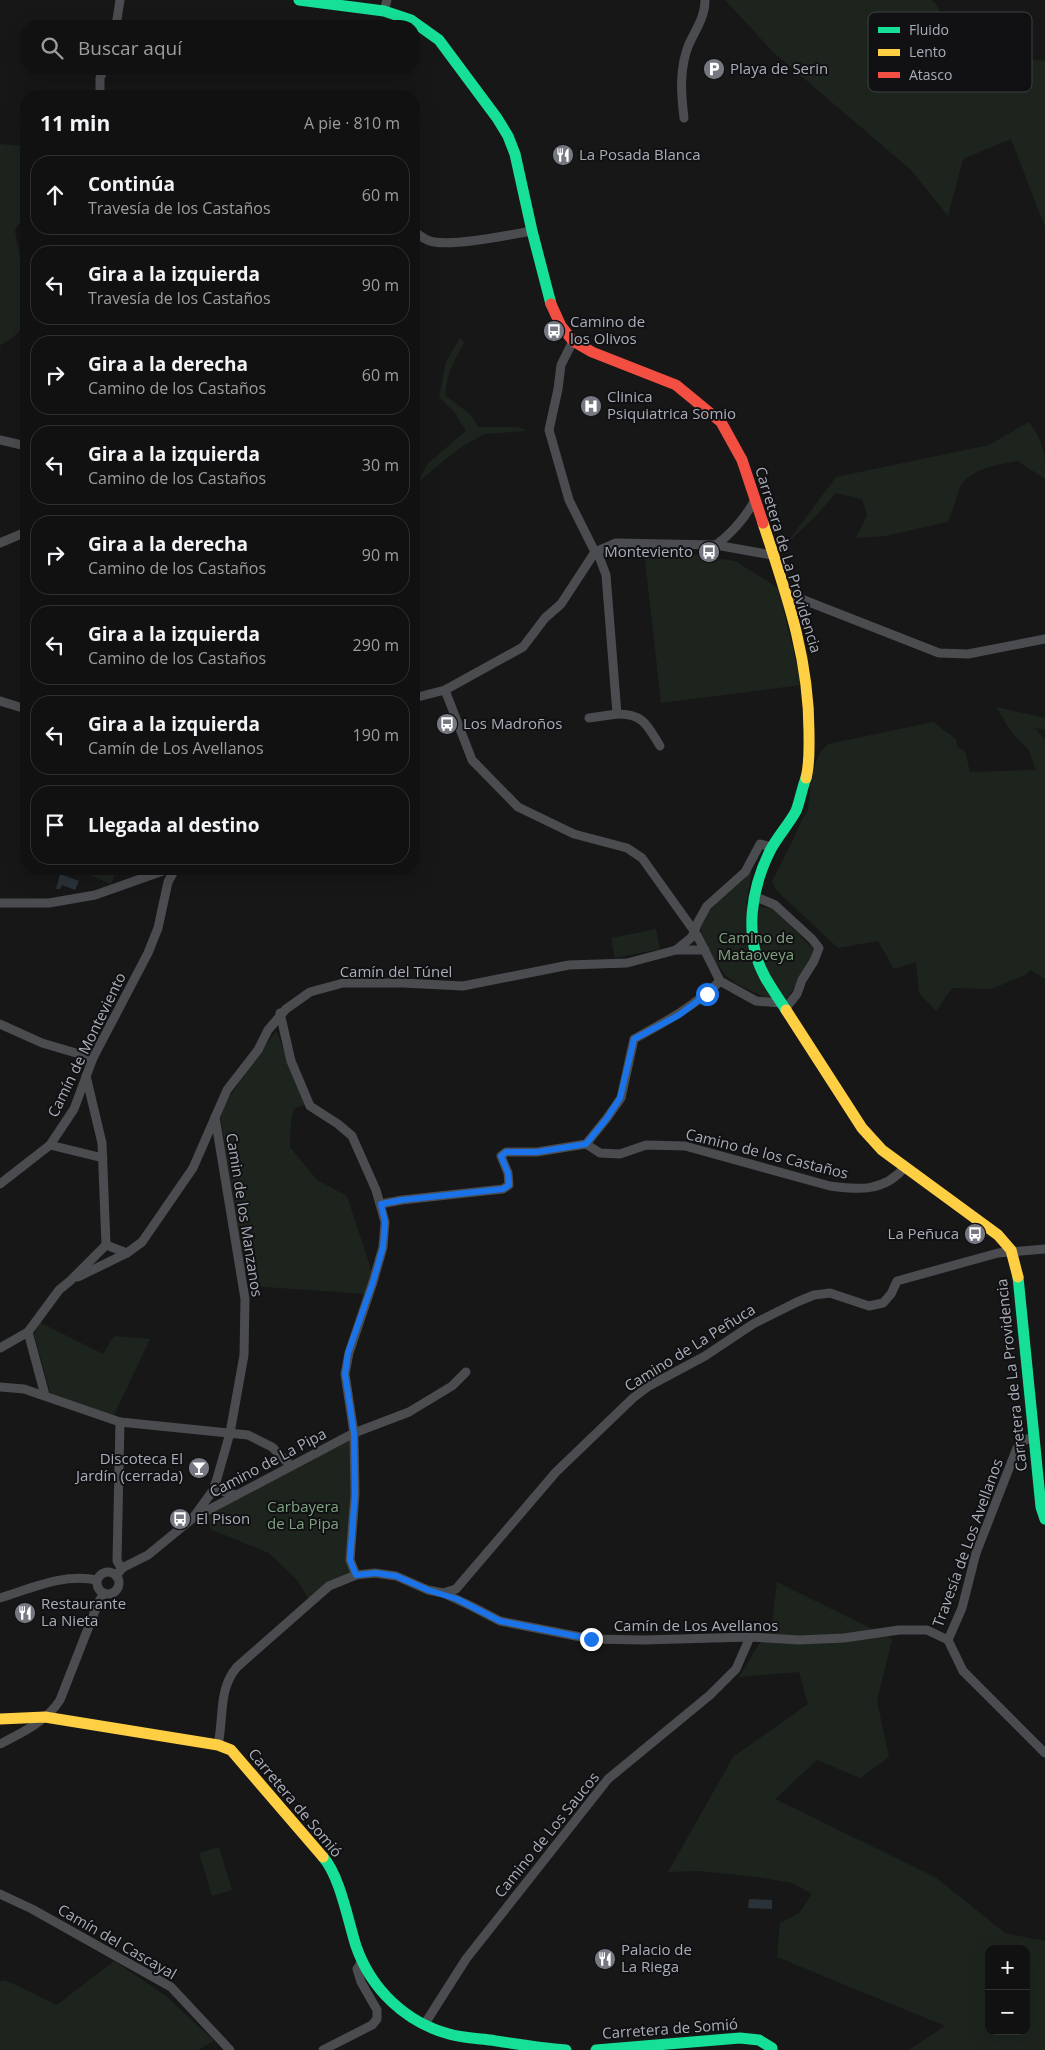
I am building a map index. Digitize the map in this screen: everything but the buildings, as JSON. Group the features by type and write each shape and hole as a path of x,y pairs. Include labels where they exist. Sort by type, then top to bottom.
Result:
{"street":[{"path":"117,20 120,0"},
{"name":"Carretera de La Providencia","path":"299,0 386,6 411,20"},
{"path":"684,118 681,77 684,60 705,10 705,0"},
{"name":"Carretera de La Providencia","path":"420,26 439,40 497,118 508,136 554,313 561,326 573,341 592,352 676,385 721,422 742,460 786,593 802,652 809,701 809,766 796,810 761,868 754,896 751,922 754,947 764,976 862,1128 882,1150 989,1227 1011,1250 1020,1285 1041,1507 1045,1519"},
{"path":"100,90 101,75"},
{"path":"420,236 435,242 456,242 532,231"},
{"path":"573,341 561,364 558,389 549,430 569,500 596,551 606,575 617,714"},
{"path":"0,440 20,445"},
{"path":"716,546 739,523 756,500"},
{"path":"0,543 20,535"},
{"path":"420,696 445,690 522,647 545,618 561,604 596,551 616,543 716,546 772,555"},
{"path":"786,593 938,652 968,654 1045,639"},
{"path":"445,690 472,760 518,807 574,834 627,848 642,858 695,931 720,981 756,1001 783,1006 797,994 802,980 809,971 819,948 812,939 775,905 754,896"},
{"path":"0,701 20,707"},
{"path":"589,718 632,714 642,719 660,746"},
{"path":"676,950 692,937 707,906 745,872 760,844 772,847"},
{"path":"0,903 49,903 95,895 152,875"},
{"name":"Camín de Monteviento","path":"0,1184 50,1145 74,1109 92,1058 148,953 158,928 171,875"},
{"path":"676,950 705,950"},
{"name":"Camín del Túnel","path":"70,1281 127,1253 142,1242 193,1168 227,1090 258,1050 268,1030 280,1014 310,992 343,983 463,986 569,965 627,963 676,950"},
{"path":"381,1204 503,1189 509,1185 508,1173 501,1156 506,1152 537,1152 586,1144 620,1098 634,1039 679,1015 707,994 720,981"},
{"path":"280,1014 292,1061 310,1106 338,1124 352,1136 376,1190 385,1222 383,1247 348,1353 345,1374 354,1433 355,1494 350,1560 356,1575"},
{"path":"0,1024 42,1043 92,1058"},
{"path":"0,1348 28,1332 43,1309 59,1290 106,1245 103,1158 94,1105 86,1076"},
{"name":"Camin de los Manzanos","path":"193,1518 214,1489 230,1433 244,1355 245,1299 214,1117"},
{"name":"Camino de los Castaños","path":"586,1144 600,1152 620,1154 646,1146 684,1146 830,1186 853,1189 874,1188 898,1174 905,1167"},
{"path":"50,1145 103,1158"},
{"path":"106,1245 127,1253"},
{"name":"Camino de La Peñuca","path":"443,1594 456,1589 556,1472 633,1398 649,1386 705,1356 753,1324 814,1295 830,1293 869,1306 882,1303 891,1294 897,1281 921,1273 1011,1250 1045,1248"},
{"path":"28,1332 45,1395"},
{"name":"Camino de La Pipa","path":"119,1572 148,1555 193,1518 354,1433 409,1412 452,1386 466,1372"},
{"path":"0,1387 24,1389 45,1395 120,1422 248,1435 272,1447 291,1466"},
{"path":"119,1572 100,1574 97,1580 99,1590 104,1593 111,1593 117,1589 119,1583 119,1572 117,1561 120,1422"},
{"name":"Travesía de Los Avellanos","path":"948,1640 962,1608 976,1553 1017,1448 1026,1439 1035,1438"},
{"path":"215,1484 222,1491 236,1495"},
{"name":"Camín de Los Avellanos","path":"218,1744 224,1689 228,1677 318,1594 340,1580 356,1575 376,1573 396,1576 472,1606 500,1621 591,1639 644,1640 750,1637 799,1640 844,1638 899,1630 927,1630 948,1640"},
{"path":"0,1598 61,1579 82,1577 97,1580"},
{"path":"0,1744 21,1734 55,1709 98,1603 104,1593"},
{"name":"Camino de Los Saucos","path":"424,2025 466,1959 608,1780 710,1695 736,1669 750,1637"},
{"path":"948,1640 963,1671 1045,1753"},
{"name":"Carretera de Somió","path":"0,1719 45,1717 218,1744 231,1750 327,1861 337,1881 362,1961 379,1990 400,2010 424,2025 451,2034 533,2047 566,2050"},
{"name":"Camín del Cascayal","path":"0,1894 32,1909 170,1986 230,2050"},
{"path":"323,2050 372,2025 377,2019 377,2010 360,1982 357,1969 362,1961"},
{"name":"Carretera de Somió","path":"596,2050 740,2038 759,2040 772,2050"}],"green space":[{"path":"725,0 931,0 940,12 868,12 868,92 1032,92 1032,60 1045,61 1045,227 1011,139 963,159 948,216 910,169 773,52"},
{"path":"0,144 20,146 20,222 15,230 20,258 20,331 0,345"},
{"path":"460,338 464,342 449,375 446,396 470,414 478,427 518,427 527,431 484,434 457,450 420,480 428,463 466,431 455,413 439,397 446,362"},
{"path":"1029,422 1043,449 1045,479 1018,461 987,468 972,474 961,485 947,522 886,536 856,538 867,515 862,499 836,493 816,516 786,544 836,477 989,445"},
{"path":"663,550 735,561 778,588 802,685 661,703 644,551"},
{"path":"996,707 1045,718 1045,730 1035,728 1045,740 1045,979 1030,970 1027,974 992,989 952,988 936,1011 919,993 916,962 894,969 878,941 838,948 776,890 772,881 807,811 815,765 822,750 828,744 933,722 956,739 957,747 965,751 970,772 1036,770 1028,749 1012,733"},
{"name":"Camino de Mataoveya","path":"752,870 746,905 774,909 813,949 809,965 787,998 766,998 737,984 725,975 708,950 700,926 711,910"},
{"path":"90,875 115,875 111,884"},
{"path":"656,929 660,949 615,958 611,938"},
{"path":"276,1031 307,1104 295,1108 291,1118 290,1147 317,1180 347,1196 372,1272 366,1294 251,1286 244,1269 220,1114 229,1097"},
{"path":"39,1322 103,1354 114,1336 150,1339 114,1415 51,1395 34,1335"},
{"name":"Carbayera de La Pipa","path":"354,1433 350,1560 356,1575 310,1601 297,1580 269,1553 210,1529 208,1510"},
{"path":"777,1582 892,1639 877,1701 889,1757 860,1778 817,1760 775,1799 935,1877 1005,1933 1045,1941 1045,2050 909,2050 945,2026 777,1957 780,1923 799,1913 812,1894 792,1883 757,1877 699,1871 668,1872 733,1757 808,1704 799,1672 739,1677 772,1623"},
{"path":"219,1847 232,1890 212,1896 199,1853"},
{"path":"114,1961 166,1996 214,2041 198,2050 0,2050 0,1982 5,1980 57,2005"}],"shaded area":[{"path":"60,875 79,881 75,890 62,885 60,889 56,889"},
{"path":"749,1899 772,1900 772,1909 748,1908"}],"traffic: fast":[{"path":"299,0 384,11 411,20"},
{"path":"420,26 439,40 497,118 508,136 515,154 551,304"},
{"path":"786,1010 767,981 758,962 754,946 752,913 764,864 774,844 796,811 806,778"},
{"path":"1018,1277 1041,1507 1045,1519"},
{"path":"323,1857 329,1865 339,1887 362,1962 380,1990 404,2012 433,2029 454,2035 566,2050"},
{"path":"596,2050 740,2038 759,2040 772,2048 772,2050"}],"traffic: slow":[{"path":"763,523 788,600 801,651 808,704 809,761 806,778"},
{"path":"786,1010 862,1128 882,1150 998,1235 1011,1250 1018,1277"},
{"path":"0,1719 45,1717 218,1745 231,1750 323,1857"}],"traffic: jam":[{"path":"551,304 561,326 573,341 592,352 676,385 721,422 742,460 763,523"}],"place":[{"name":"Playa de Serin","path":"714,69"},
{"name":"La Posada Blanca","path":"563,155"},
{"name":"Camino de los Olivos","path":"554,331"},
{"name":"Clinica Psiquiatrica Somio","path":"591,406"},
{"name":"Monteviento","path":"709,552"},
{"name":"Los Madroños","path":"447,724"},
{"name":"La Peñuca","path":"975,1234"},
{"name":"Discoteca El Jardín (cerrada)","path":"199,1468"},
{"name":"El Pison","path":"180,1519"},
{"name":"Restaurante La Nieta","path":"25,1613"},
{"name":"Palacio de La Riega","path":"605,1959"}],"route":[{"path":"591,1639 500,1621 457,1599 428,1590 396,1576 376,1573 356,1575 350,1560 355,1494 354,1433 345,1374 348,1353 383,1247 385,1222 381,1204 503,1189 509,1185 508,1173 502,1163 501,1156 506,1152 537,1152 586,1144 620,1098 627,1075 634,1039 679,1015 707,994"}]}
